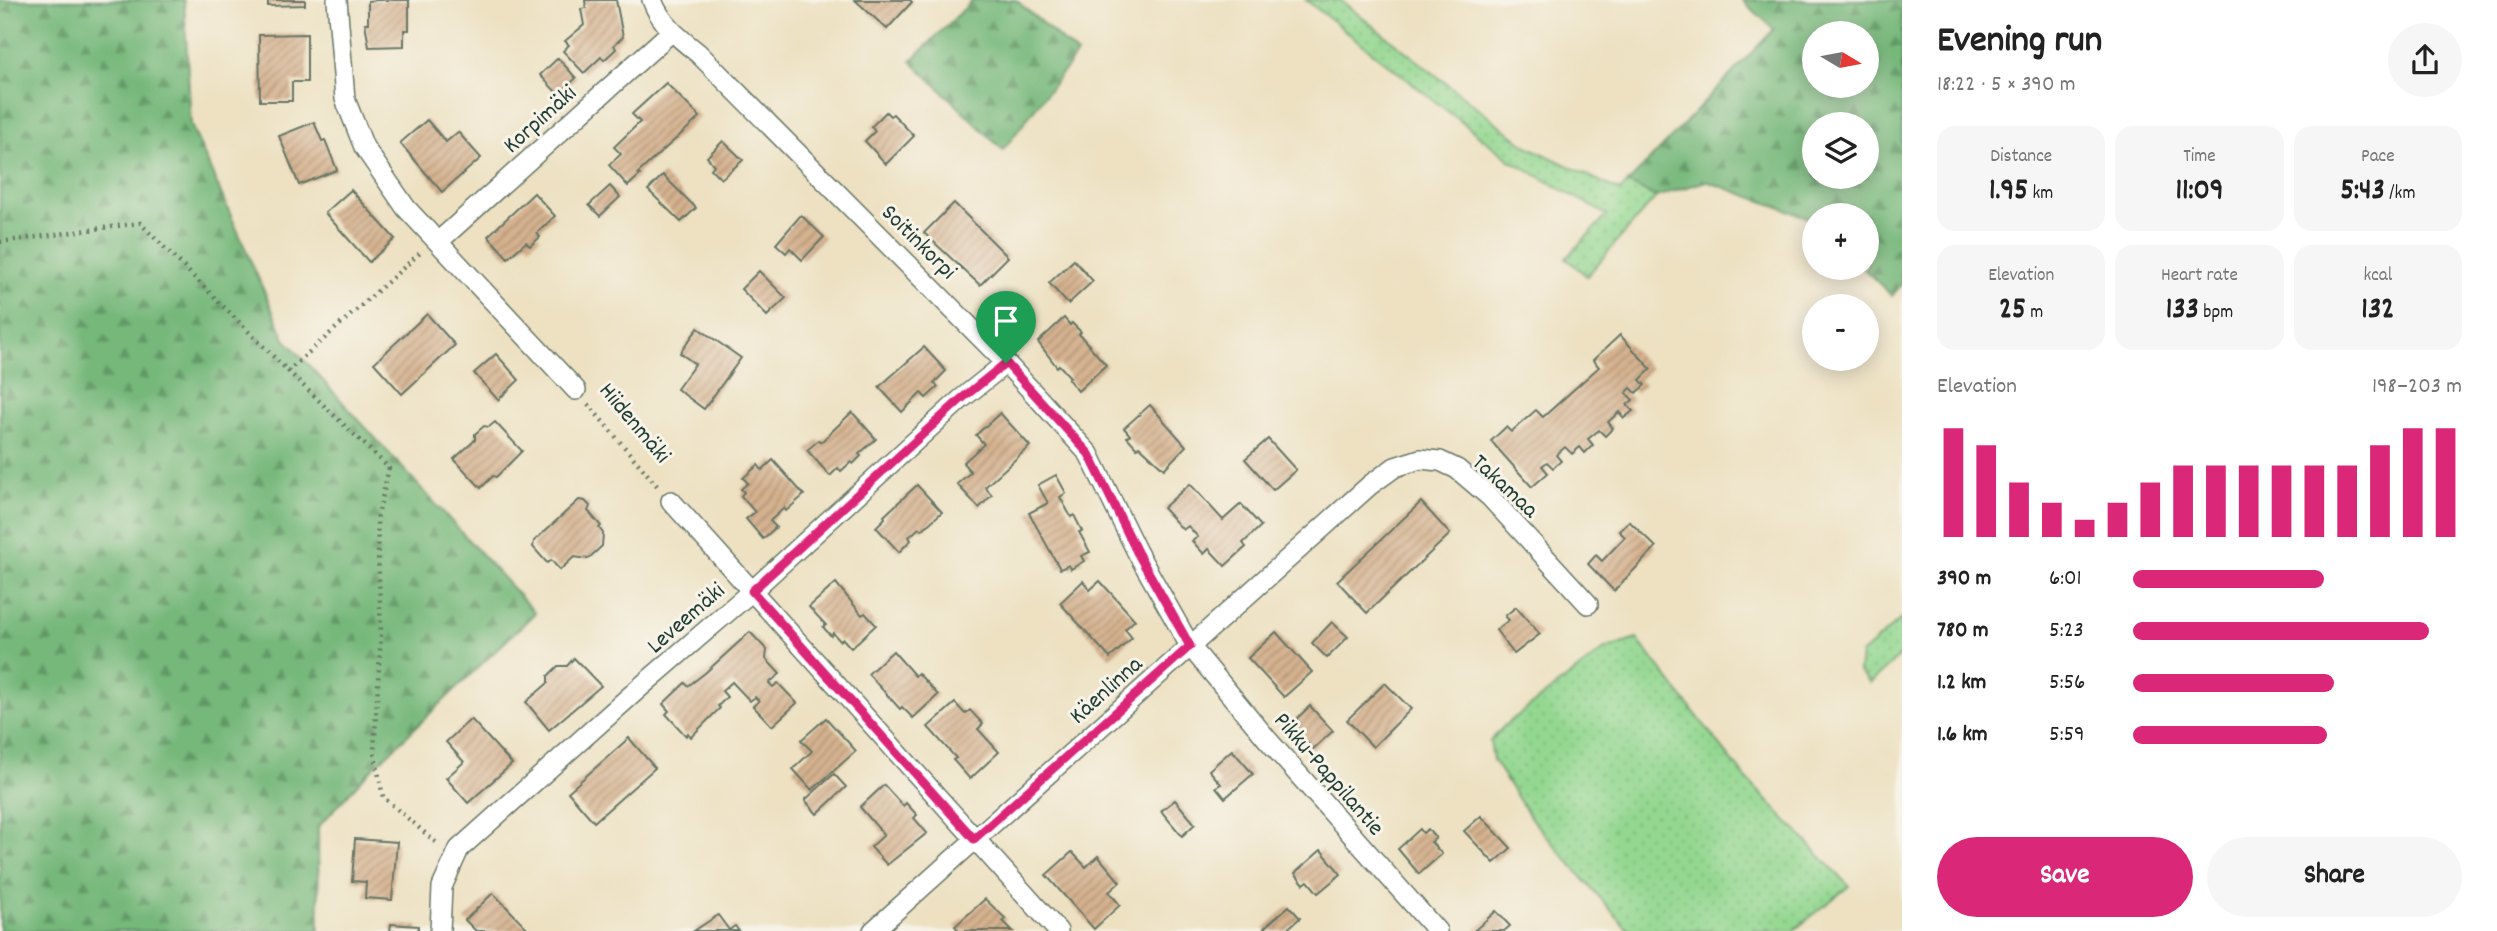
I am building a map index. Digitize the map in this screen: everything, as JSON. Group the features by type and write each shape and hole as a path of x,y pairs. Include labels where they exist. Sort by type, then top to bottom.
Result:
{"street":[{"name":"Hiidenmäki","path":"337,0 345,99 364,147 406,208 576,390"},
{"name":"Soitinkorpi","path":"652,0 671,32 698,53 1006,363 1089,454 1137,552 1190,646"},
{"name":"Korpimäki","path":"438,240 671,32"},
{"name":"Leveemäki","path":"440,931 442,887 459,849 752,591 960,400 1006,363"},
{"name":"Takamaa","path":"1370,485 1395,467 1420,458 1440,461 1457,469 1490,497 1588,604"},
{"name":"Käenlinna","path":"873,931 1370,485"},
{"name":"Hiidenmäki","path":"671,501 1058,931"},
{"name":"Pikku-Pappilantie","path":"1190,646 1437,931"}],"path":[{"path":"0,242 140,223 388,468 377,520 381,634 374,751 383,797 455,858"},
{"path":"288,371 438,240"},
{"name":"Hiidenmäki","path":"576,390 671,501"}],"green space":[{"path":"0,0 184,0 191,125 285,339 535,613 368,773 318,827 319,931 0,931"},
{"path":"973,0 1016,0 1077,54 1003,150 911,61"},
{"path":"1306,0 1340,0 1525,145 1620,191 1628,183 1656,197 1587,276 1566,258 1607,215 1510,160"},
{"path":"1742,0 1902,0 1902,284 1892,296 1875,280 1879,280 1879,203 1802,203 1802,215 1706,181 1656,197 1628,183 1774,29"},
{"path":"1902,618 1902,654 1870,683 1859,672 1861,654"},
{"path":"1637,639 1745,777 1849,886 1793,931 1629,931 1533,821 1493,760 1490,741 1504,726 1605,649"}],"building":[{"path":"268,0 305,0 305,5 268,6"},
{"path":"409,0 409,30 404,30 404,46 369,47 365,23 368,23 368,1"},
{"path":"585,0 616,0 623,37 614,45 616,49 604,60 601,57 584,73 563,51 569,45 565,41 584,25 581,9 586,8"},
{"path":"855,0 910,0 912,2 887,29"},
{"path":"307,34 307,82 292,82 292,101 260,101 259,35"},
{"path":"558,58 576,78 559,95 540,75"},
{"path":"666,83 700,117 638,173 640,175 628,186 609,165 621,154 614,147 640,122 632,114"},
{"path":"886,112 890,116 893,114 914,136 886,164 865,141 875,131 871,127"},
{"path":"427,120 446,142 458,132 481,158 442,192 400,143"},
{"path":"314,122 322,141 325,140 337,170 299,185 279,136"},
{"path":"723,141 743,160 721,179 711,169 714,165 707,157"},
{"path":"663,175 696,208 681,222 648,190"},
{"path":"610,186 620,197 600,216 589,205"},
{"path":"351,190 395,239 369,262 325,213"},
{"path":"534,193 555,216 537,233 540,237 530,246 526,242 508,258 488,236"},
{"path":"954,203 1008,257 980,285 924,233"},
{"path":"801,215 824,237 802,260 790,248 786,253 776,244"},
{"path":"1074,260 1093,281 1068,304 1049,283"},
{"path":"759,271 786,298 767,316 741,289"},
{"path":"427,314 455,345 402,394 374,363"},
{"path":"1064,318 1081,332 1079,334 1106,365 1078,391 1068,379 1070,377 1059,365 1057,367 1038,342"},
{"path":"698,328 741,358 704,409 677,389 695,364 680,353"},
{"path":"1620,335 1651,369 1640,380 1645,385 1636,393 1631,388 1626,393 1633,400 1627,405 1633,411 1624,418 1619,412 1608,422 1613,428 1605,436 1599,430 1588,439 1593,445 1585,453 1580,447 1572,454 1565,447 1556,455 1561,461 1553,468 1547,462 1542,466 1548,473 1532,487 1491,441 1506,427 1511,432 1536,410 1543,417 1599,367 1593,360"},
{"path":"924,347 946,371 934,383 938,387 926,398 921,393 902,412 879,387"},
{"path":"496,354 519,380 498,400 474,373"},
{"path":"1150,405 1186,446 1164,469 1139,446 1137,448 1127,437 1130,435 1124,428"},
{"path":"852,412 876,439 859,454 861,456 853,464 851,462 841,471 838,468 830,476 807,450 819,440 821,442"},
{"path":"1000,413 1030,446 985,487 992,495 979,508 957,484 971,472 963,463 984,444 976,435"},
{"path":"495,422 522,451 481,488 454,459 475,440 475,434 484,426 489,427"},
{"path":"1268,439 1296,470 1273,490 1245,459"},
{"path":"773,460 804,495 770,521 776,527 763,539 746,519 755,512 741,496 744,492 741,489 748,483 743,478 758,465 762,470"},
{"path":"1056,475 1066,493 1060,497 1071,517 1074,515 1082,531 1079,532 1090,552 1081,556 1084,561 1071,569 1069,565 1060,569 1029,513 1048,503 1038,485"},
{"path":"1190,484 1223,520 1241,504 1261,526 1243,543 1246,547 1225,566 1209,549 1204,554 1192,541 1198,537 1188,526 1183,530 1163,508"},
{"path":"917,485 942,512 922,530 919,528 909,537 911,540 899,552 876,527"},
{"path":"579,500 590,506 588,511 601,526 602,546 588,559 574,557 560,570 551,560 547,563 533,547 534,541"},
{"path":"1421,502 1450,534 1367,613 1337,581"},
{"path":"1629,521 1656,547 1614,591 1588,564 1596,555 1602,561 1625,537 1619,531"},
{"path":"1083,581 1090,590 1100,581 1135,620 1125,629 1132,638 1110,658 1060,603"},
{"path":"836,583 862,615 865,613 876,625 851,648 833,633 831,636 823,627 826,625 809,607"},
{"path":"1516,607 1540,634 1514,654 1496,630 1509,620 1505,616"},
{"path":"1332,622 1348,637 1327,658 1312,643"},
{"path":"750,632 767,650 766,659 780,674 769,683 773,687 778,683 797,703 772,726 753,706 759,701 755,697 750,701 732,682 722,691 727,697 718,706 720,708 691,737 688,733 686,736 666,714 669,711 663,704 685,683 688,686 705,673"},
{"path":"1276,632 1312,672 1284,697 1248,658"},
{"path":"893,651 915,676 918,673 938,695 913,718 902,707 900,709 868,674"},
{"path":"574,658 601,686 549,730 526,702 548,683 548,676 558,666 567,666"},
{"path":"1385,683 1411,709 1373,747 1347,720"},
{"path":"955,703 965,714 970,710 983,724 978,729 999,752 970,779 953,760 956,758 928,727"},
{"path":"1310,706 1333,731 1313,749 1290,725"},
{"path":"826,718 856,751 812,790 793,769 812,751 801,740"},
{"path":"471,719 512,764 468,803 446,778 464,762 446,742"},
{"path":"629,738 655,768 594,822 568,792"},
{"path":"1232,750 1253,774 1225,798 1216,787 1221,784 1209,770"},
{"path":"834,774 846,787 817,814 805,800"},
{"path":"884,785 903,806 906,803 917,815 914,818 927,833 887,865 871,847 884,835 860,807"},
{"path":"1175,800 1195,824 1182,836 1161,811"},
{"path":"1481,816 1511,848 1494,863 1464,831"},
{"path":"1420,829 1423,833 1428,829 1436,838 1431,842 1442,854 1419,874 1398,849"},
{"path":"355,839 397,842 392,900 365,898 366,882 352,881"},
{"path":"1321,850 1341,874 1318,893 1308,881 1304,884 1295,873"},
{"path":"1072,852 1086,867 1098,856 1120,882 1109,892 1120,905 1094,929 1046,875"},
{"path":"493,893 528,929 476,931 465,920"},
{"path":"985,899 1006,919 1003,921 1013,931 959,931 955,926"},
{"path":"1289,906 1300,918 1285,931 1267,931 1264,928"},
{"path":"1496,911 1510,926 1504,931 1474,931"},
{"path":"718,915 729,930 735,926 739,931 694,931"},
{"path":"391,924 418,926 418,931 390,931"}],"route":[{"path":"1006,363 1089,454 1137,552 1190,646 974,839 752,591 960,400 1006,363"}]}
